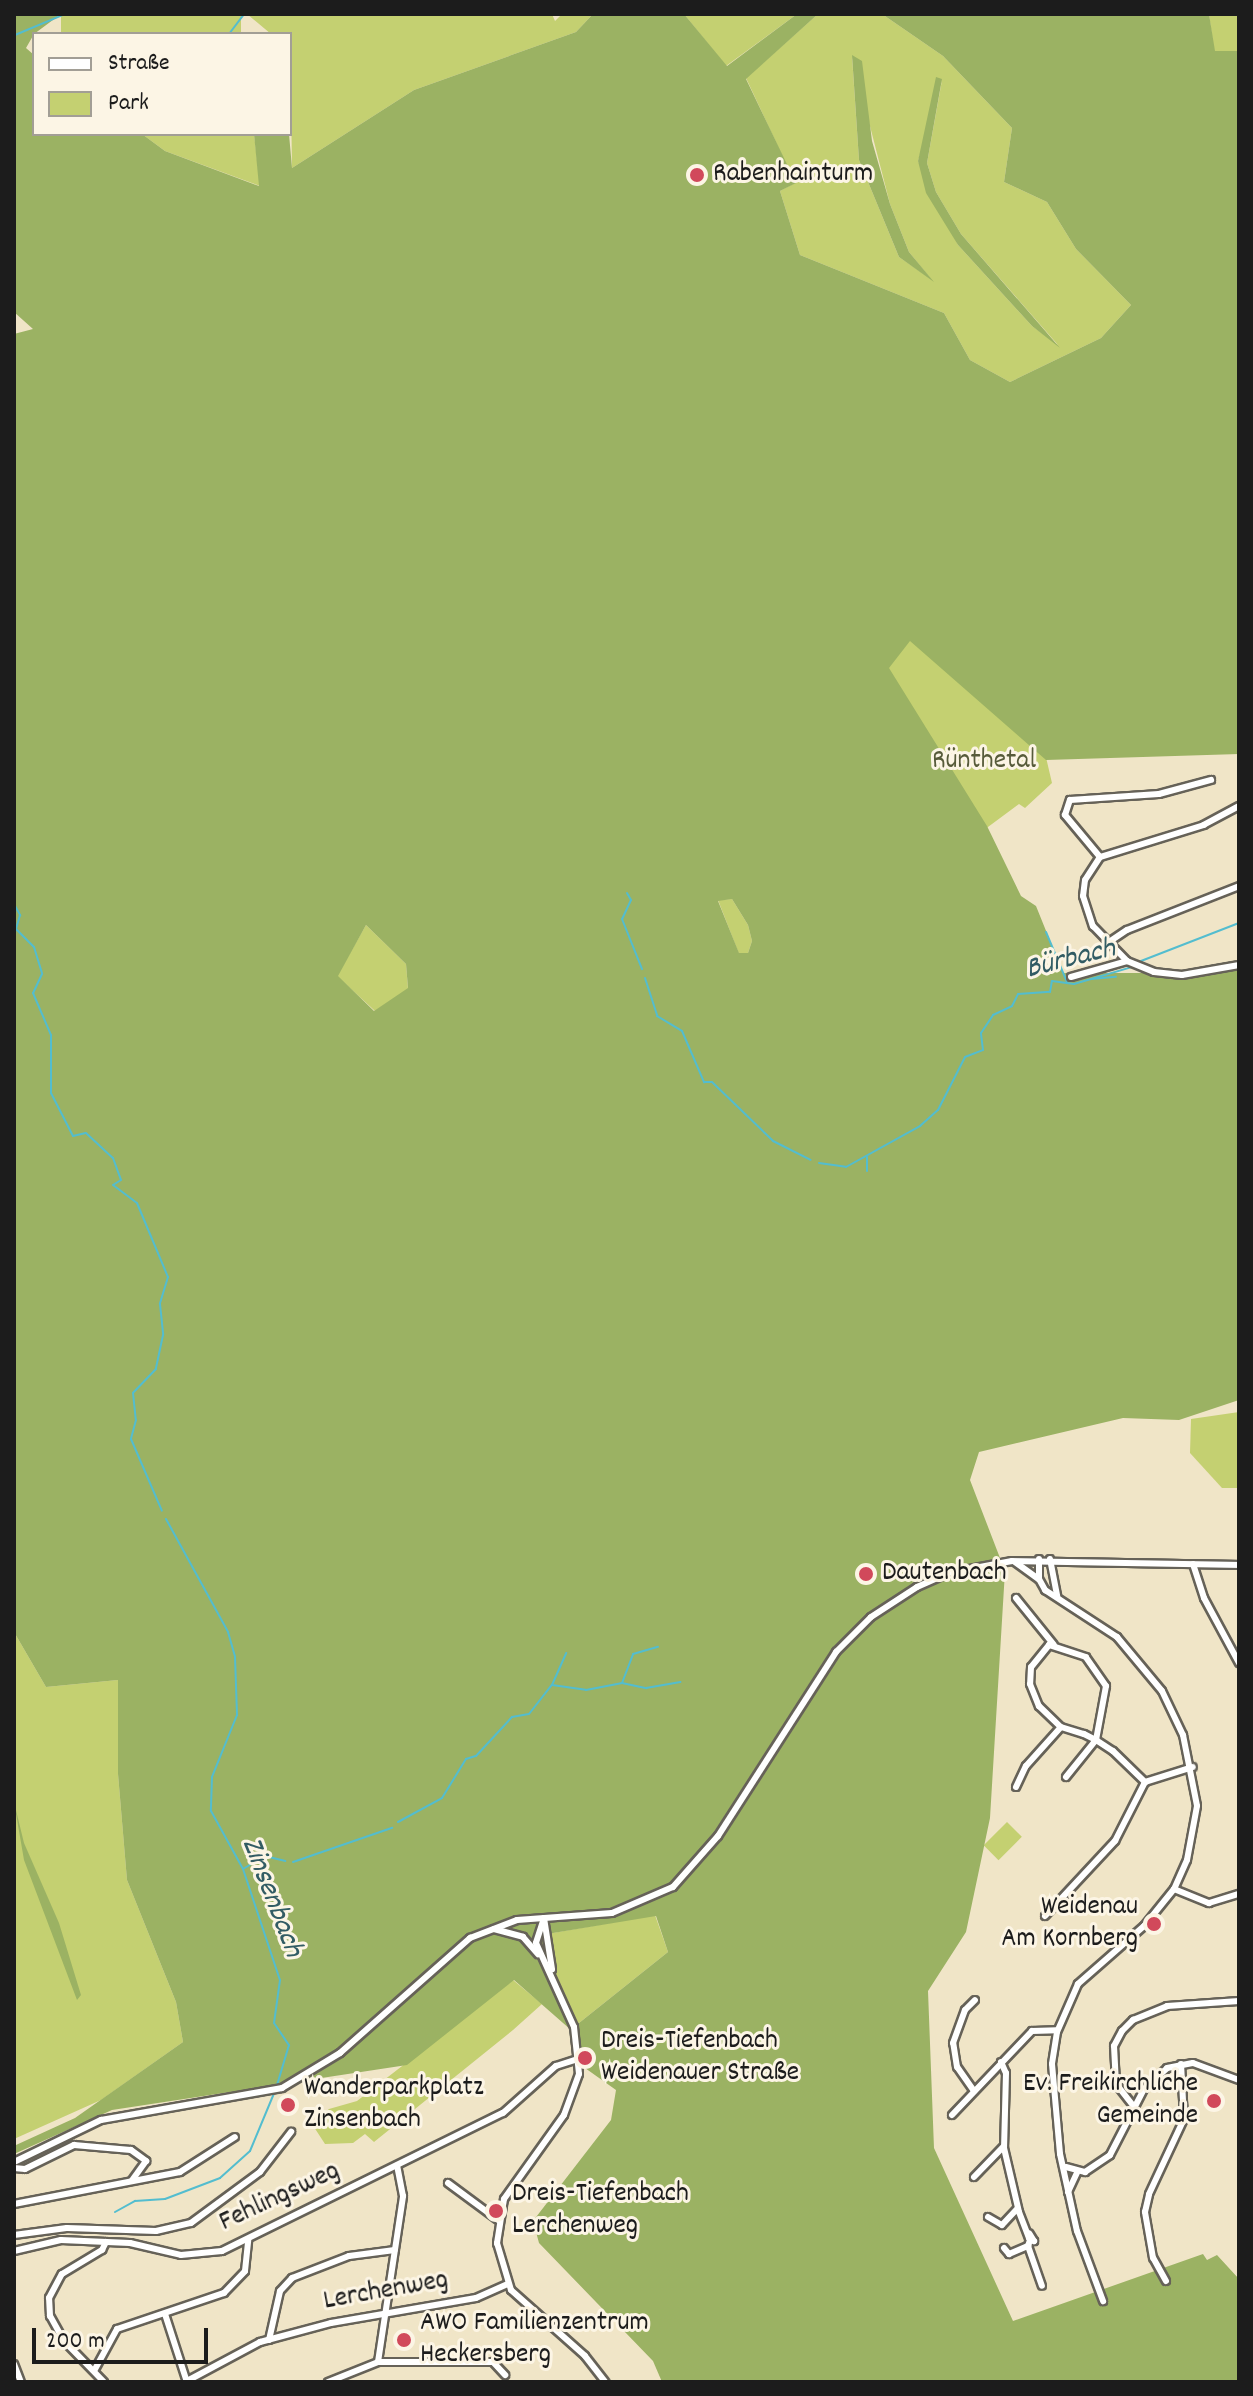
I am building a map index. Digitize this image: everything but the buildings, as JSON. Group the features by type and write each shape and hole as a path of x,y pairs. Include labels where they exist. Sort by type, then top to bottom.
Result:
{"street":[{"path":"1100,857 1065,815 1070,800 1159,794 1211,780"},
{"path":"1239,806 1204,825 1100,857 1085,880 1083,896 1093,926 1106,944 1127,961 1182,975 1239,965"},
{"path":"1106,944 1127,930 1239,886"},
{"path":"1071,977 1127,961"},
{"path":"1039,1559 1039,1579"},
{"path":"14,2165 101,2120 231,2099 300,2080 364,2031 453,1948 490,1928 544,1918 623,1911 686,1876 718,1836 836,1652 880,1610 936,1578 1012,1561 1039,1559 1239,1565"},
{"path":"1050,1559 1051,1583 1059,1599"},
{"path":"1012,1561 1039,1579 1059,1599 1117,1637 1149,1672 1175,1715 1193,1767 1194,1832 1174,1889 1144,1926 1078,1984 1057,2030 1054,2103 1068,2192 1103,2301"},
{"path":"1193,1564 1204,1598 1239,1663"},
{"path":"1016,1598 1054,1645 1086,1657 1106,1686 1096,1740 1066,1777"},
{"path":"1054,1645 1035,1658 1030,1684 1039,1706 1061,1727 1096,1740 1145,1782"},
{"path":"1016,1787 1026,1766 1061,1727"},
{"path":"1045,1916 1115,1841 1145,1782 1193,1767"},
{"path":"1174,1889 1201,1903 1239,1894"},
{"path":"544,1918 551,1970"},
{"path":"544,1918 536,1939 551,1970 580,2058 574,2095 515,2180 498,2220 497,2243 507,2284 525,2306 585,2356 605,2382"},
{"path":"490,1928 523,1937 551,1970"},
{"path":"974,2091 957,2067 953,2043 960,2018 975,2000"},
{"path":"1135,2108 1116,2084 1114,2046 1122,2031 1133,2020 1167,2006 1239,2001"},
{"path":"952,2115 1032,2031 1057,2030"},
{"name":"Fehlingsweg","path":"14,2251 33,2243 106,2242 200,2256 248,2240 503,2113 556,2066 580,2058"},
{"path":"1001,2062 1006,2073 1004,2146 1018,2208 1042,2286"},
{"path":"1066,2167 1077,2173 1093,2169 1110,2155 1155,2076 1181,2064 1209,2066 1239,2080"},
{"path":"1166,2281 1153,2258 1145,2212 1149,2194 1184,2119 1181,2064"},
{"path":"14,2235 67,2228 156,2231 191,2223 260,2172 291,2132"},
{"path":"14,2204 192,2168 235,2137"},
{"path":"14,2165 25,2169 74,2145 131,2150 146,2161 132,2180"},
{"path":"974,2177 1004,2146"},
{"path":"378,2362 403,2196 397,2166"},
{"path":"1068,2192 1077,2173"},
{"path":"448,2183 498,2220"},
{"path":"988,2217 1002,2225 1018,2208"},
{"path":"94,2371 117,2329 224,2293 245,2271 248,2240"},
{"path":"1004,2248 1009,2254 1029,2240"},
{"path":"104,2382 54,2326 49,2298 62,2274 102,2250 106,2242"},
{"path":"269,2340 280,2291 292,2278 349,2256 395,2250"},
{"name":"Lerchenweg","path":"187,2382 269,2340 387,2312 476,2298 507,2284"},
{"path":"165,2314 187,2382"},
{"path":"328,2382 378,2362 493,2362 505,2375"},
{"path":"14,2364 21,2382"}],"green space":[{"path":"14,14 61,14 37,32 32,32 26,48 32,53 32,136 145,136 165,151 259,186 254,136 289,136 292,168 414,90 576,32 593,14 684,14 727,66 797,14 818,14 746,79 796,183 780,191 800,255 944,313 970,360 1010,382 1101,338 1131,305 1076,249 1047,202 1004,182 1012,128 943,56 882,14 1209,14 1215,51 1239,51 1239,754 1046,760 910,641 889,668 987,826 1021,896 1036,906 1063,973 1167,973 1239,960 1239,1400 1179,1420 1123,1418 979,1452 970,1480 1005,1571 990,1818 966,1932 928,1991 934,2148 1013,2321 1203,2254 1207,2260 1217,2255 1239,2279 1239,2382 662,2382 653,2361 539,2243 533,2221 611,2120 616,2090 585,2068 579,2037 514,1980 407,2065 112,2110 14,2154 16,2145 75,2118 183,2042 176,2002 127,1880 118,1774 118,1680 46,1687 14,1632 14,334 33,329 14,312","holes":["732,899 748,925 752,941 748,953 739,953 718,901","366,925 406,964 408,988 374,1011 338,976","656,1916 668,1952 574,2027 553,1973 547,1934"]},
{"path":"61,14 241,14 241,32 61,32"},
{"path":"247,14 552,14 555,21 562,14 593,14 576,32 414,90 292,168 292,32 269,32"},
{"path":"684,14 797,14 726,66"},
{"path":"818,14 882,14 943,56 1012,128 1004,182 1047,202 1076,249 1131,305 1101,338 1010,382 970,360 944,313 800,255 780,191 795,183 746,78","holes":["852,56 890,204 909,252 931,279 899,257 859,160","942,80 927,163 936,192 961,234 1058,345 1032,326 958,245 918,161"]},
{"path":"1209,14 1239,14 1239,51 1214,51"},
{"path":"852,55 862,61 872,141 890,204 909,252 934,282 899,257 859,160"},
{"path":"936,77 942,79 927,163 936,192 961,234 1060,348 1032,326 958,245 926,193 918,161"},
{"path":"145,136 254,136 260,186 165,151"},
{"name":"Rünthetal","path":"810,586 863,596 1045,753 1052,783 1025,808 1019,804 965,844"},
{"path":"732,899 748,925 752,941 748,953 739,954 718,900"},
{"path":"366,925 406,964 408,989 375,1011 337,976"},
{"path":"1239,1412 1239,1488 1222,1488 1190,1453 1191,1419"},
{"path":"14,1632 46,1687 118,1680 118,1774 127,1880 176,2002 183,2042 101,2100 14,2139"},
{"path":"14,1802 24,1843 59,1923 81,1995 77,2000 24,1860"},
{"path":"1007,1822 1022,1837 999,1860 984,1845"},
{"path":"655,1915 668,1952 574,2027 553,1973 547,1934"},
{"path":"513,1980 542,2004 513,2030 374,2142 365,2134 353,2143 325,2144 312,2124 329,2109 357,2101"}],"waterway":[{"path":"15,35 65,14"},
{"path":"230,32 244,14"},
{"name":"Bürbach","path":"627,893 631,900 622,919 642,969"},
{"name":"Zinsenbach","path":"14,904 20,915 16,929 34,947 42,974 33,993 51,1035 51,1093 73,1136 86,1133 113,1158 121,1180 113,1185 137,1203 168,1277 160,1304 163,1335 156,1369 133,1393 136,1420 131,1439 162,1511"},
{"name":"Bürbach","path":"1141,961 1239,923"},
{"path":"1046,932 1067,982"},
{"name":"Bürbach","path":"819,1163 846,1167 920,1126 938,1110 965,1057 983,1050 981,1033 993,1015 1012,1006 1018,994 1050,992 1052,981 1074,984 1132,967"},
{"name":"Bürbach","path":"1091,979 1116,977"},
{"name":"Bürbach","path":"645,978 657,1016 682,1031 704,1082 712,1082 773,1141 811,1160"},
{"path":"867,1157 867,1171"},
{"name":"Zinsenbach","path":"166,1519 228,1632 235,1657 237,1715 212,1777 211,1811 243,1869 280,1980 274,2023 289,2045 277,2085"},
{"path":"622,1683 633,1654 658,1647"},
{"path":"398,1822 442,1798 466,1759 476,1756 512,1717 529,1714 552,1685 566,1653"},
{"path":"552,1685 586,1690 622,1683 646,1688 680,1682"},
{"path":"293,1862 392,1828"},
{"path":"243,1869 265,1856 285,1861"},
{"name":"Zinsenbach","path":"115,2212 135,2201 165,2199 220,2178 250,2151 275,2091"}],"place":[{"name":"Rabenhainturm","path":"697,175"},
{"name":"Dautenbach","path":"866,1574"},
{"name":"Weidenau Am Kornberg","path":"1154,1924"},
{"name":"Dreis-Tiefenbach Weidenauer Straße","path":"585,2058"},
{"name":"Ev. Freikirchliche Gemeinde","path":"1214,2101"},
{"name":"Wanderparkplatz Zinsenbach","path":"288,2105"},
{"name":"Dreis-Tiefenbach Lerchenweg","path":"496,2211"},
{"name":"AWO Familienzentrum Heckersberg","path":"404,2340"}]}
